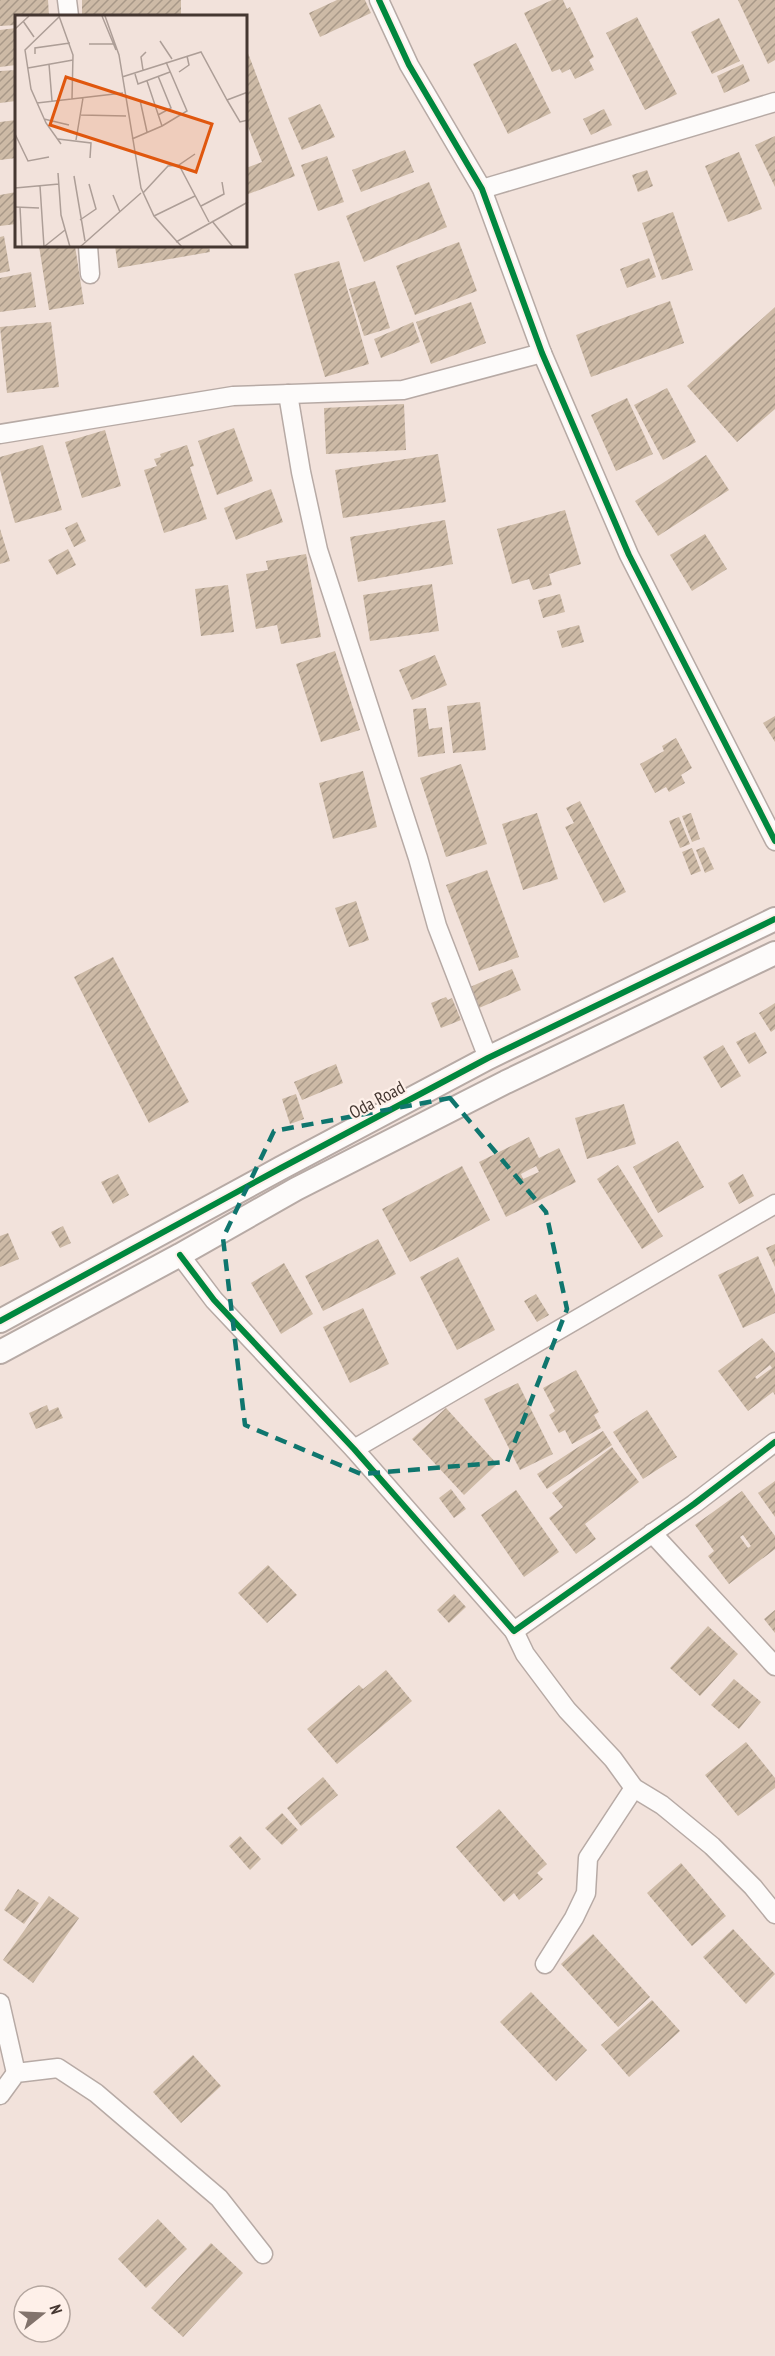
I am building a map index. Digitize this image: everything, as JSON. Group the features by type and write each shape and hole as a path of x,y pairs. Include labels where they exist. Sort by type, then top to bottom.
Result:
{"street":[{"path":"67,0 69,15"},
{"path":"379,0 410,66 482,189 542,353 629,555 775,840"},
{"path":"482,189 775,102"},
{"path":"88,248 90,274"},
{"path":"0,434 232,396 403,390 542,353"},
{"path":"288,394 301,472 318,550 404,814 437,926 488,1058"},
{"name":"Oda Road","path":"0,1321 488,1058 775,919"},
{"path":"0,1352 296,1190 506,1082 775,953"},
{"path":"354,1449 775,1204"},
{"path":"180,1255 214,1300 354,1449 514,1631 525,1654 567,1710 613,1759 634,1788 662,1805 712,1846 753,1887 775,1914"},
{"path":"514,1631 775,1442"},
{"path":"652,1533 775,1666"},
{"path":"545,1964 574,1918 586,1893 588,1858 634,1788"},
{"path":"0,2003 16,2073"},
{"path":"0,2095 16,2073 58,2068 96,2093 219,2198 263,2254"}],"highlighted area":[{"path":"450,1098 546,1212 567,1309 507,1462 361,1474 245,1425 223,1238 274,1131"}],"building":[{"path":"0,0 48,0 49,15 15,15 15,25 0,26"},
{"path":"82,0 181,0 181,15 82,15"},
{"path":"337,0 365,0 371,13 320,37 309,13"},
{"path":"552,0 563,0 567,9 570,7 594,57 589,60 594,70 575,79 570,69 562,73 560,69 552,72 524,13"},
{"path":"738,0 775,0 775,60 768,64"},
{"path":"637,17 677,94 645,110 606,33"},
{"path":"719,18 740,61 712,74 691,32"},
{"path":"15,28 15,65 0,67 0,30"},
{"path":"516,43 551,113 508,134 473,64"},
{"path":"248,53 295,176 248,194 248,167 262,162 248,127"},
{"path":"743,64 750,81 724,93 717,76"},
{"path":"15,70 15,101 0,103 0,71"},
{"path":"320,104 335,137 302,150 288,118"},
{"path":"604,109 612,125 591,135 583,119"},
{"path":"15,120 15,158 0,160 0,122"},
{"path":"775,136 775,187 755,145"},
{"path":"405,150 414,172 361,192 352,170"},
{"path":"739,152 762,209 728,222 705,166"},
{"path":"327,156 344,202 318,211 301,165"},
{"path":"647,170 653,186 638,192 632,175"},
{"path":"429,182 447,227 364,262 346,216"},
{"path":"15,192 15,224 0,226 0,195"},
{"path":"673,212 693,270 662,280 642,223"},
{"path":"4,236 10,271 0,273 0,237"},
{"path":"459,242 477,291 415,315 396,266"},
{"path":"39,248 75,248 84,304 49,310"},
{"path":"115,248 209,248 210,252 118,268"},
{"path":"649,258 656,277 627,288 620,269"},
{"path":"339,261 369,364 325,377 294,274"},
{"path":"31,272 36,307 0,312 0,278"},
{"path":"375,281 390,328 364,336 349,289"},
{"path":"670,301 684,343 591,377 576,335"},
{"path":"471,302 486,343 431,364 416,322"},
{"path":"775,307 775,409 737,442 687,386"},
{"path":"51,322 59,387 7,393 0,327"},
{"path":"413,322 420,342 381,358 374,339"},
{"path":"667,388 696,442 663,460 634,405"},
{"path":"627,398 653,454 616,471 591,415"},
{"path":"404,404 406,450 326,454 324,408"},
{"path":"234,428 253,481 217,495 198,441"},
{"path":"105,430 121,486 82,498 65,442"},
{"path":"43,445 62,510 15,523 0,470 0,457"},
{"path":"187,445 194,466 190,467 207,519 164,533 144,470 157,466 154,459 161,457 160,454"},
{"path":"438,454 446,502 343,518 335,470"},
{"path":"706,455 729,490 658,536 635,501"},
{"path":"271,489 283,522 236,540 224,508"},
{"path":"565,510 581,564 549,574 552,585 533,590 529,579 512,584 497,529"},
{"path":"445,520 453,564 358,582 350,537"},
{"path":"77,522 86,541 74,547 65,528"},
{"path":"0,529 10,561 0,564"},
{"path":"705,534 727,569 692,591 670,555"},
{"path":"68,549 76,565 57,575 48,560"},
{"path":"306,554 321,637 281,644 277,625 256,629 246,574 268,570 266,561"},
{"path":"432,584 439,631 370,641 363,595"},
{"path":"228,585 234,632 201,636 195,589"},
{"path":"560,594 565,612 543,618 538,600"},
{"path":"579,625 584,642 562,648 557,631"},
{"path":"335,651 360,730 321,742 296,664"},
{"path":"435,655 447,685 412,700 399,670"},
{"path":"480,702 486,750 453,753 447,706"},
{"path":"426,708 429,729 442,727 445,753 418,757 413,709"},
{"path":"775,716 775,742 763,723"},
{"path":"676,738 692,768 681,775 685,783 669,792 666,787 655,793 640,764 664,751 662,746"},
{"path":"461,764 487,844 446,857 420,778"},
{"path":"363,771 377,827 333,839 319,783"},
{"path":"580,801 626,892 604,903 565,827 574,823 566,808"},
{"path":"537,813 558,879 523,890 502,824"},
{"path":"691,813 700,839 692,842 682,816"},
{"path":"679,817 690,844 680,848 669,821"},
{"path":"704,847 714,869 705,873 696,850"},
{"path":"692,848 701,871 691,875 682,852"},
{"path":"487,870 519,957 479,971 446,885"},
{"path":"356,901 369,940 349,947 335,908"},
{"path":"113,957 189,1102 149,1123 74,977"},
{"path":"512,969 521,990 479,1008 470,987"},
{"path":"446,997 448,1000 452,998 461,1020 441,1028 431,1003"},
{"path":"775,1003 775,1029 771,1032 759,1013"},
{"path":"755,1032 767,1053 749,1064 736,1042"},
{"path":"723,1045 741,1076 721,1088 703,1057"},
{"path":"336,1064 343,1083 302,1100 294,1082"},
{"path":"296,1094 304,1119 290,1124 282,1099"},
{"path":"624,1104 636,1144 587,1159 575,1118"},
{"path":"529,1137 539,1158 559,1148 576,1182 506,1217 479,1162","holes":["536,1166 539,1172 523,1179 521,1174"]},
{"path":"678,1141 704,1187 658,1213 633,1167"},
{"path":"618,1165 663,1236 642,1249 597,1179"},
{"path":"462,1166 490,1220 410,1262 382,1209"},
{"path":"118,1174 129,1195 113,1204 101,1182"},
{"path":"743,1174 754,1196 739,1204 728,1183"},
{"path":"63,1226 71,1243 60,1248 51,1232"},
{"path":"8,1233 19,1259 0,1267 0,1236"},
{"path":"378,1239 396,1274 323,1311 305,1276"},
{"path":"775,1244 775,1267 766,1248"},
{"path":"758,1256 775,1294 775,1313 743,1328 718,1275"},
{"path":"458,1257 495,1330 457,1350 420,1277"},
{"path":"284,1263 313,1314 281,1334 251,1283"},
{"path":"536,1294 549,1315 537,1322 524,1301"},
{"path":"363,1308 389,1364 350,1383 323,1327"},
{"path":"762,1338 775,1353 775,1395 773,1392 748,1411 718,1371","holes":["770,1365 772,1368 757,1379 755,1377"]},
{"path":"576,1370 599,1412 594,1415 601,1428 572,1444 565,1430 559,1433 549,1415 555,1411 543,1388"},
{"path":"518,1383 553,1454 520,1470 484,1399"},
{"path":"47,1405 49,1411 58,1407 63,1418 36,1429 29,1413"},
{"path":"446,1408 497,1464 464,1495 412,1439"},
{"path":"647,1410 677,1457 643,1479 613,1432"},
{"path":"603,1431 612,1445 547,1489 537,1474"},
{"path":"612,1447 639,1482 585,1524 596,1539 576,1554 549,1518 563,1507 552,1493"},
{"path":"775,1481 775,1517 758,1493"},
{"path":"451,1489 466,1509 454,1518 439,1498"},
{"path":"516,1490 559,1552 524,1577 481,1515"},
{"path":"742,1491 775,1536 775,1549 729,1584 708,1556 714,1551 695,1525","holes":["743,1535 751,1546 748,1548 740,1537"]},
{"path":"268,1565 297,1595 267,1623 238,1593"},
{"path":"454,1594 466,1607 449,1623 437,1610"},
{"path":"775,1610 775,1633 764,1619"},
{"path":"708,1626 738,1654 700,1696 670,1668"},
{"path":"386,1670 412,1701 337,1764 307,1729 359,1685 363,1689"},
{"path":"734,1679 761,1702 739,1729 711,1705"},
{"path":"746,1742 775,1778 775,1788 738,1816 705,1775"},
{"path":"323,1777 338,1795 301,1826 287,1808"},
{"path":"499,1809 547,1864 537,1873 543,1879 519,1900 514,1893 504,1902 456,1847"},
{"path":"282,1813 298,1830 282,1845 265,1828"},
{"path":"240,1836 261,1859 250,1870 229,1846"},
{"path":"681,1863 726,1916 692,1946 647,1893"},
{"path":"18,1889 39,1903 24,1924 4,1910"},
{"path":"49,1896 79,1918 33,1983 3,1960"},
{"path":"733,1929 775,1974 746,2004 703,1957"},
{"path":"593,1934 650,1997 618,2027 561,1964"},
{"path":"531,1992 587,2050 556,2081 500,2022"},
{"path":"652,2000 680,2031 629,2077 601,2045"},
{"path":"193,2055 221,2086 181,2123 153,2092"},
{"path":"158,2219 187,2249 146,2288 118,2259"},
{"path":"211,2243 243,2273 183,2337 151,2308"}],"cycle path":[{"path":"379,0 409,65 482,189 542,353 629,555 775,841"},
{"path":"0,1321 488,1058 775,919"},
{"path":"180,1255 214,1300 354,1449 514,1631 694,1504 775,1442"}]}
